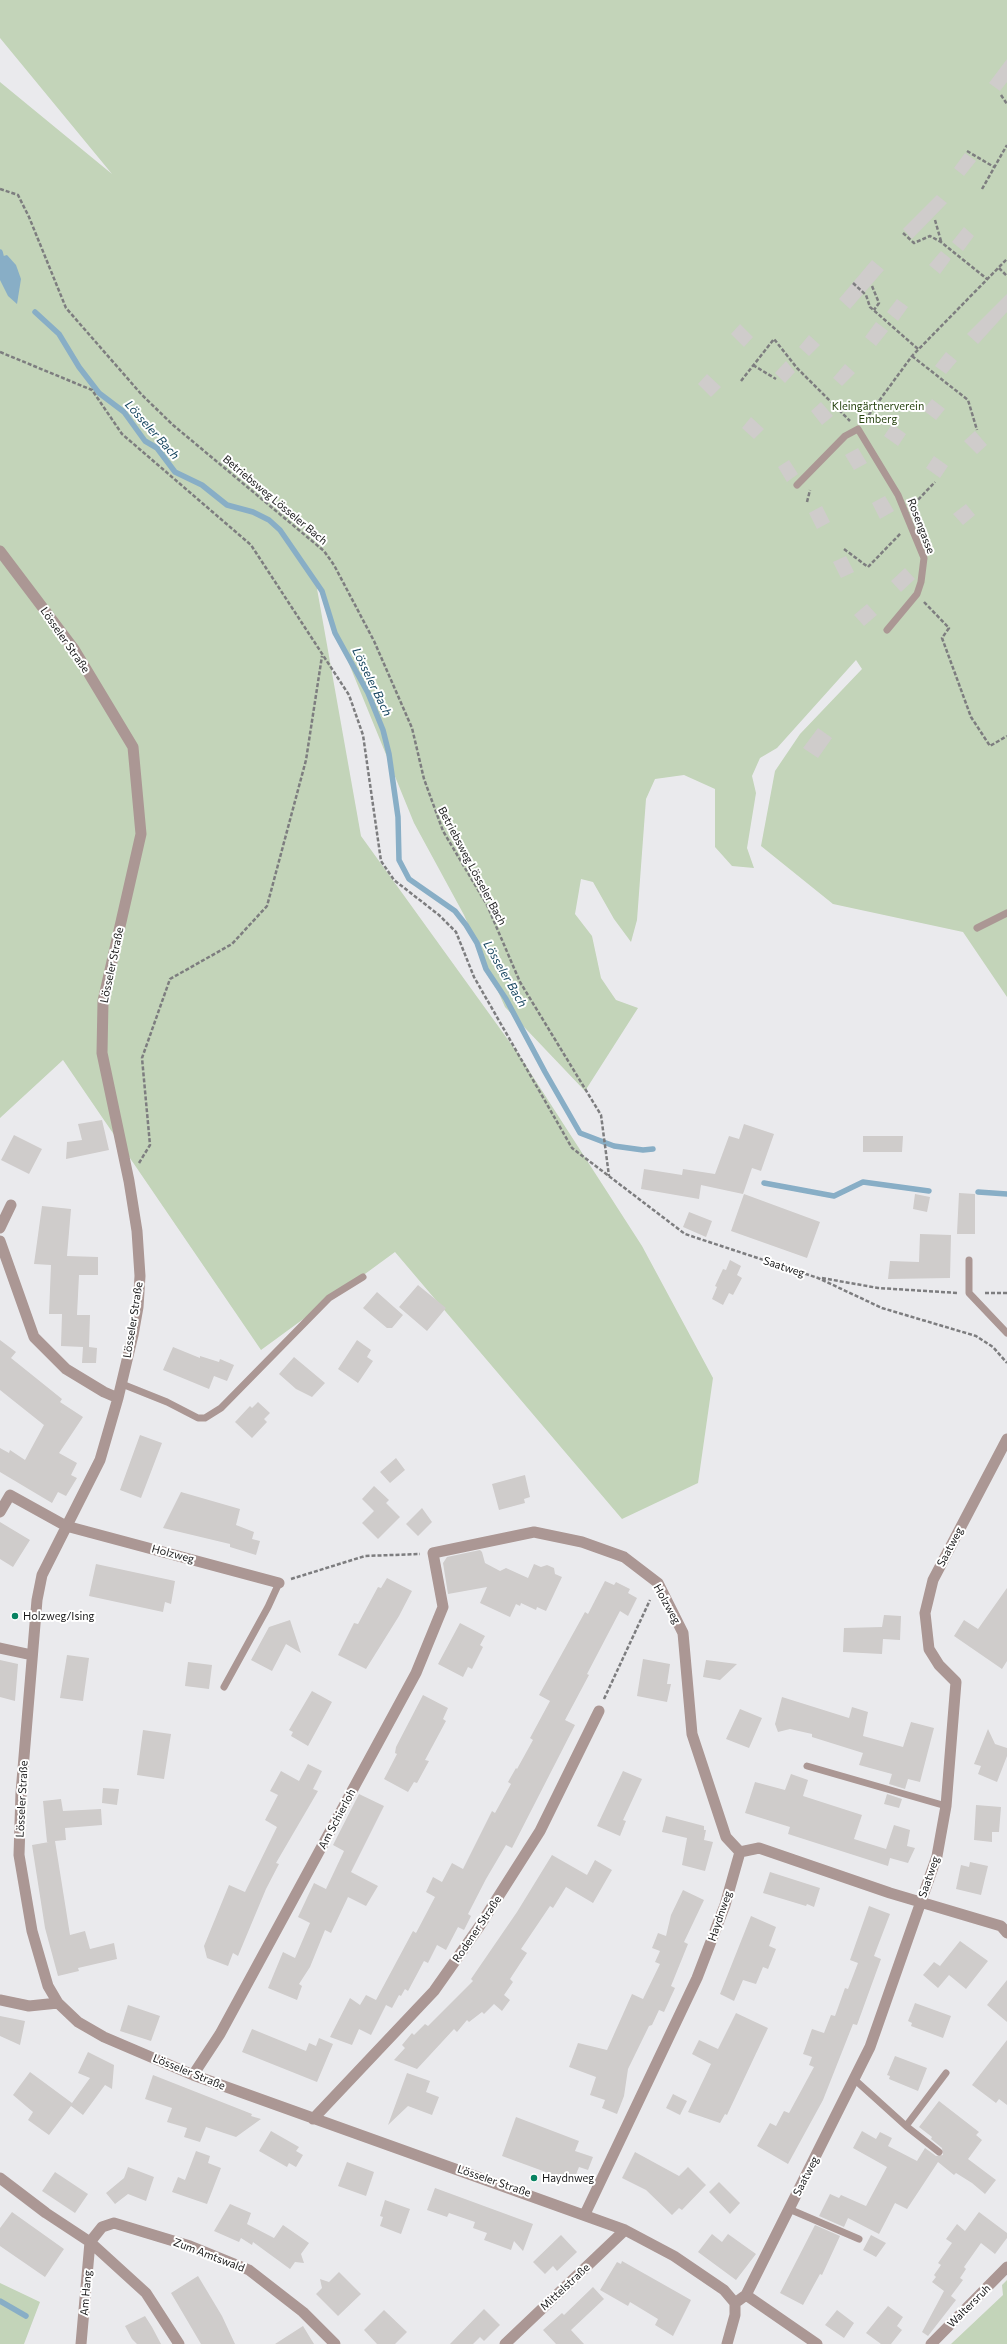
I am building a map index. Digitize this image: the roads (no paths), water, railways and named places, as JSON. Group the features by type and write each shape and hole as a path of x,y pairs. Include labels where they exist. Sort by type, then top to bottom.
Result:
{"street":[{"name":"Lösseler Straße","path":"0,551 74,649 133,747 141,834 103,1000 102,1053 129,1181 137,1231 140,1276 133,1335 122,1384 100,1460 42,1574 37,1600 32,1655 21,1792 19,1855 32,1931 39,1961 48,1986 58,2004 78,2022 104,2038 193,2075 313,2119 585,2214 625,2230 705,2274 724,2290 735,2303"},
{"path":"0,1228 11,1205"},
{"path":"0,1241 34,1337 66,1369 104,1392 118,1398"},
{"name":"Saatweg","path":"735,2303 746,2295 870,2047 937,1856 946,1806 956,1682 939,1665 929,1649 925,1613 933,1580 1007,1439"},
{"path":"0,1512 10,1495 66,1526"},
{"name":"Holzweg","path":"66,1526 279,1583"},
{"name":"Holzweg","path":"433,1553 534,1532 582,1542 624,1557 658,1583 683,1633 692,1734 726,1837 740,1852"},
{"name":"Am Schierloh","path":"193,2075 220,2034 416,1673 443,1607 433,1553"},
{"path":"0,1648 32,1655"},
{"name":"Rodener Straße","path":"313,2119 434,1991 479,1927 540,1831 599,1711"},
{"path":"740,1852 759,1848 920,1902 1005,1927"},
{"name":"Haydnweg","path":"585,2214 697,1978 725,1905 740,1852"},
{"path":"0,2000 29,2006 58,2004"},
{"path":"0,2178 46,2213 90,2242 146,2292 179,2344"},
{"name":"Zum Amtswald","path":"90,2242 102,2227 114,2223 190,2246 242,2267 249,2270 303,2312 335,2344"},
{"name":"Mittelstraße","path":"505,2344 625,2230"},
{"name":"Am Hang","path":"81,2344 90,2242"},
{"name":"Waltersruh","path":"931,2344 1007,2267"},
{"path":"746,2295 817,2344"},
{"path":"727,2344 735,2315 735,2303"}],"lane":[{"name":"Rosengasse","path":"798,486 845,436 858,429 898,495 924,558 922,582 917,594 887,630"},
{"path":"977,928 1007,913"},
{"path":"969,1260 969,1293 1007,1333"},
{"path":"122,1384 167,1402 198,1418 205,1418 221,1408 329,1298 363,1278"},
{"path":"224,1687 268,1607 279,1583"},
{"path":"807,1766 946,1806"},
{"path":"906,2126 946,2073"},
{"path":"854,2079 906,2126 939,2152"},
{"path":"789,2209 859,2239"}],"water":[{"path":"7,255 16,265 21,279 17,304 8,296 0,280 0,257"}],"waterway":[{"name":"Lösseler Bach","path":"0,252 1,256"},
{"name":"Lösseler Bach","path":"35,312 59,334 79,367 99,393 124,412 145,441 157,448 175,472 202,485 227,505 253,512 269,520 280,530 322,591 335,633 368,693 383,730 389,754 398,817 399,860 409,879 455,911 466,925 477,943 486,969 506,999 580,1133 614,1146 643,1150 653,1149"},
{"name":"Lösseler Bach","path":"764,1183 834,1196 863,1182 929,1191"},
{"name":"Lösseler Bach","path":"978,1192 1007,1194"},
{"path":"0,2301 26,2316"}],"place":[{"name":"Holzweg/Ising","path":"15,1616"},
{"name":"Haydnweg","path":"534,2178"}],"park label":[{"name":"Kleingärtnerverein Emberg","path":"878,412"}]}
